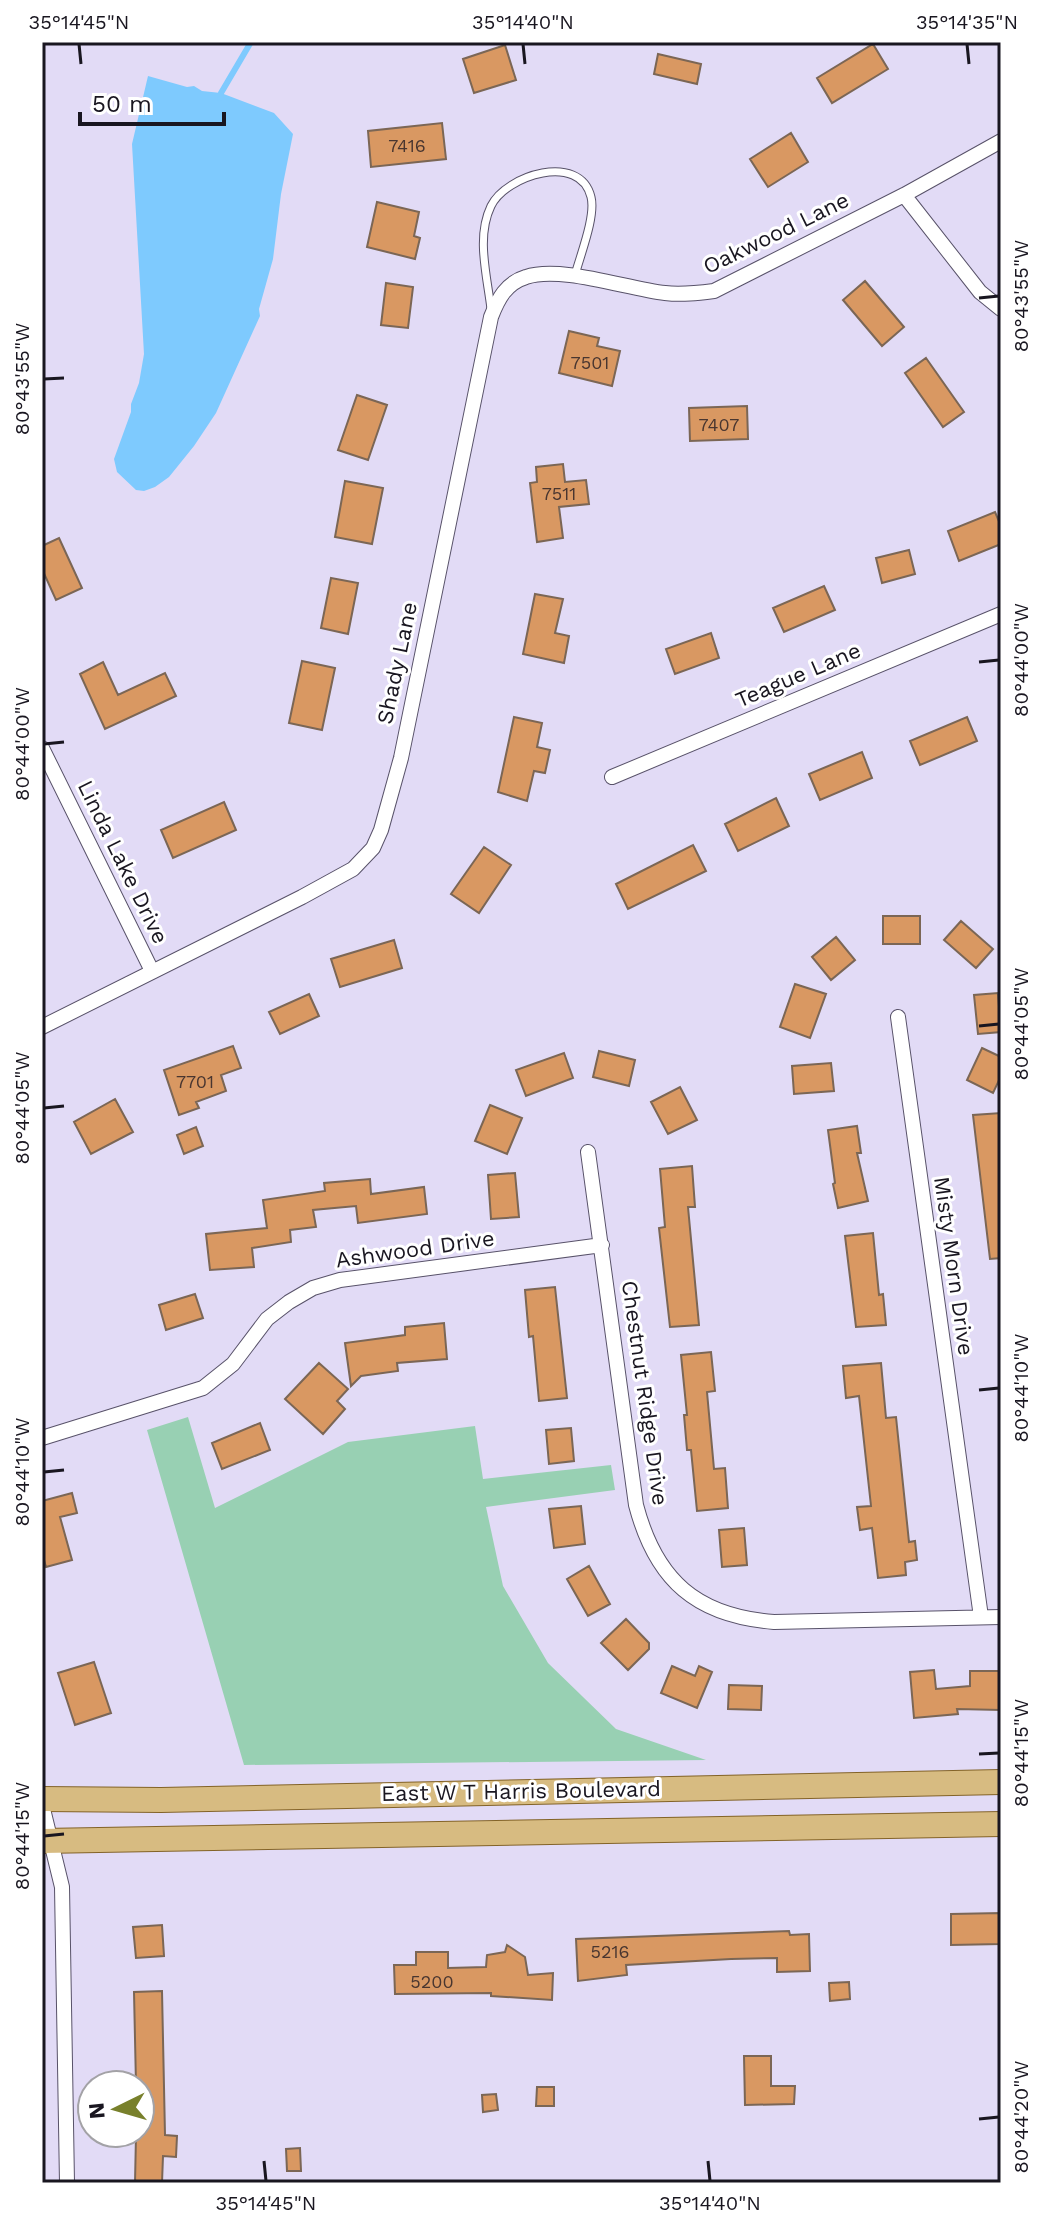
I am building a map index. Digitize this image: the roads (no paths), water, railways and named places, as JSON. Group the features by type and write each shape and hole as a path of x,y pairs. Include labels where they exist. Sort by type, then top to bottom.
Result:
{"main road":[{"name":"East W T Harris Boulevard","path":"42,1802 1001,1782"},
{"name":"East W T Harris Boulevard","path":"47,1841 1001,1824"}],"street":[{"name":"Oakwood Lane","path":"553,274 665,293 690,295 714,291 904,195 1001,141"},
{"path":"904,195 980,292 1001,309"},
{"name":"Shady Lane","path":"152,971 353,869 376,842 401,758 492,313 504,292 516,281 535,274 553,274"},
{"name":"Teague Lane","path":"612,777 1001,614"},
{"name":"Linda Lake Drive","path":"42,748 152,971 42,1027"},
{"name":"Misty Morn Drive","path":"898,1017 981,1617"},
{"name":"Chestnut Ridge Drive","path":"588,1152 636,1505 649,1546 664,1570 683,1591 707,1606 747,1620 1001,1617"},
{"name":"Ashwood Drive","path":"42,1438 203,1388 233,1364 267,1319 313,1288 340,1280 602,1245"},
{"path":"42,1802 47,1841 62,1887 67,2183"}],"lane":[{"path":"492,313 484,252 485,222 493,202 509,187 528,176 547,171 565,172 582,182 591,197 591,215 574,277"}],"water":[{"path":"148,76 221,93 274,113 293,134 273,259 259,309 260,316 216,413 169,477 144,491 136,490 117,472 114,459 131,412 144,354 132,144"}],"waterway":[{"path":"220,98 251,42"}]}
